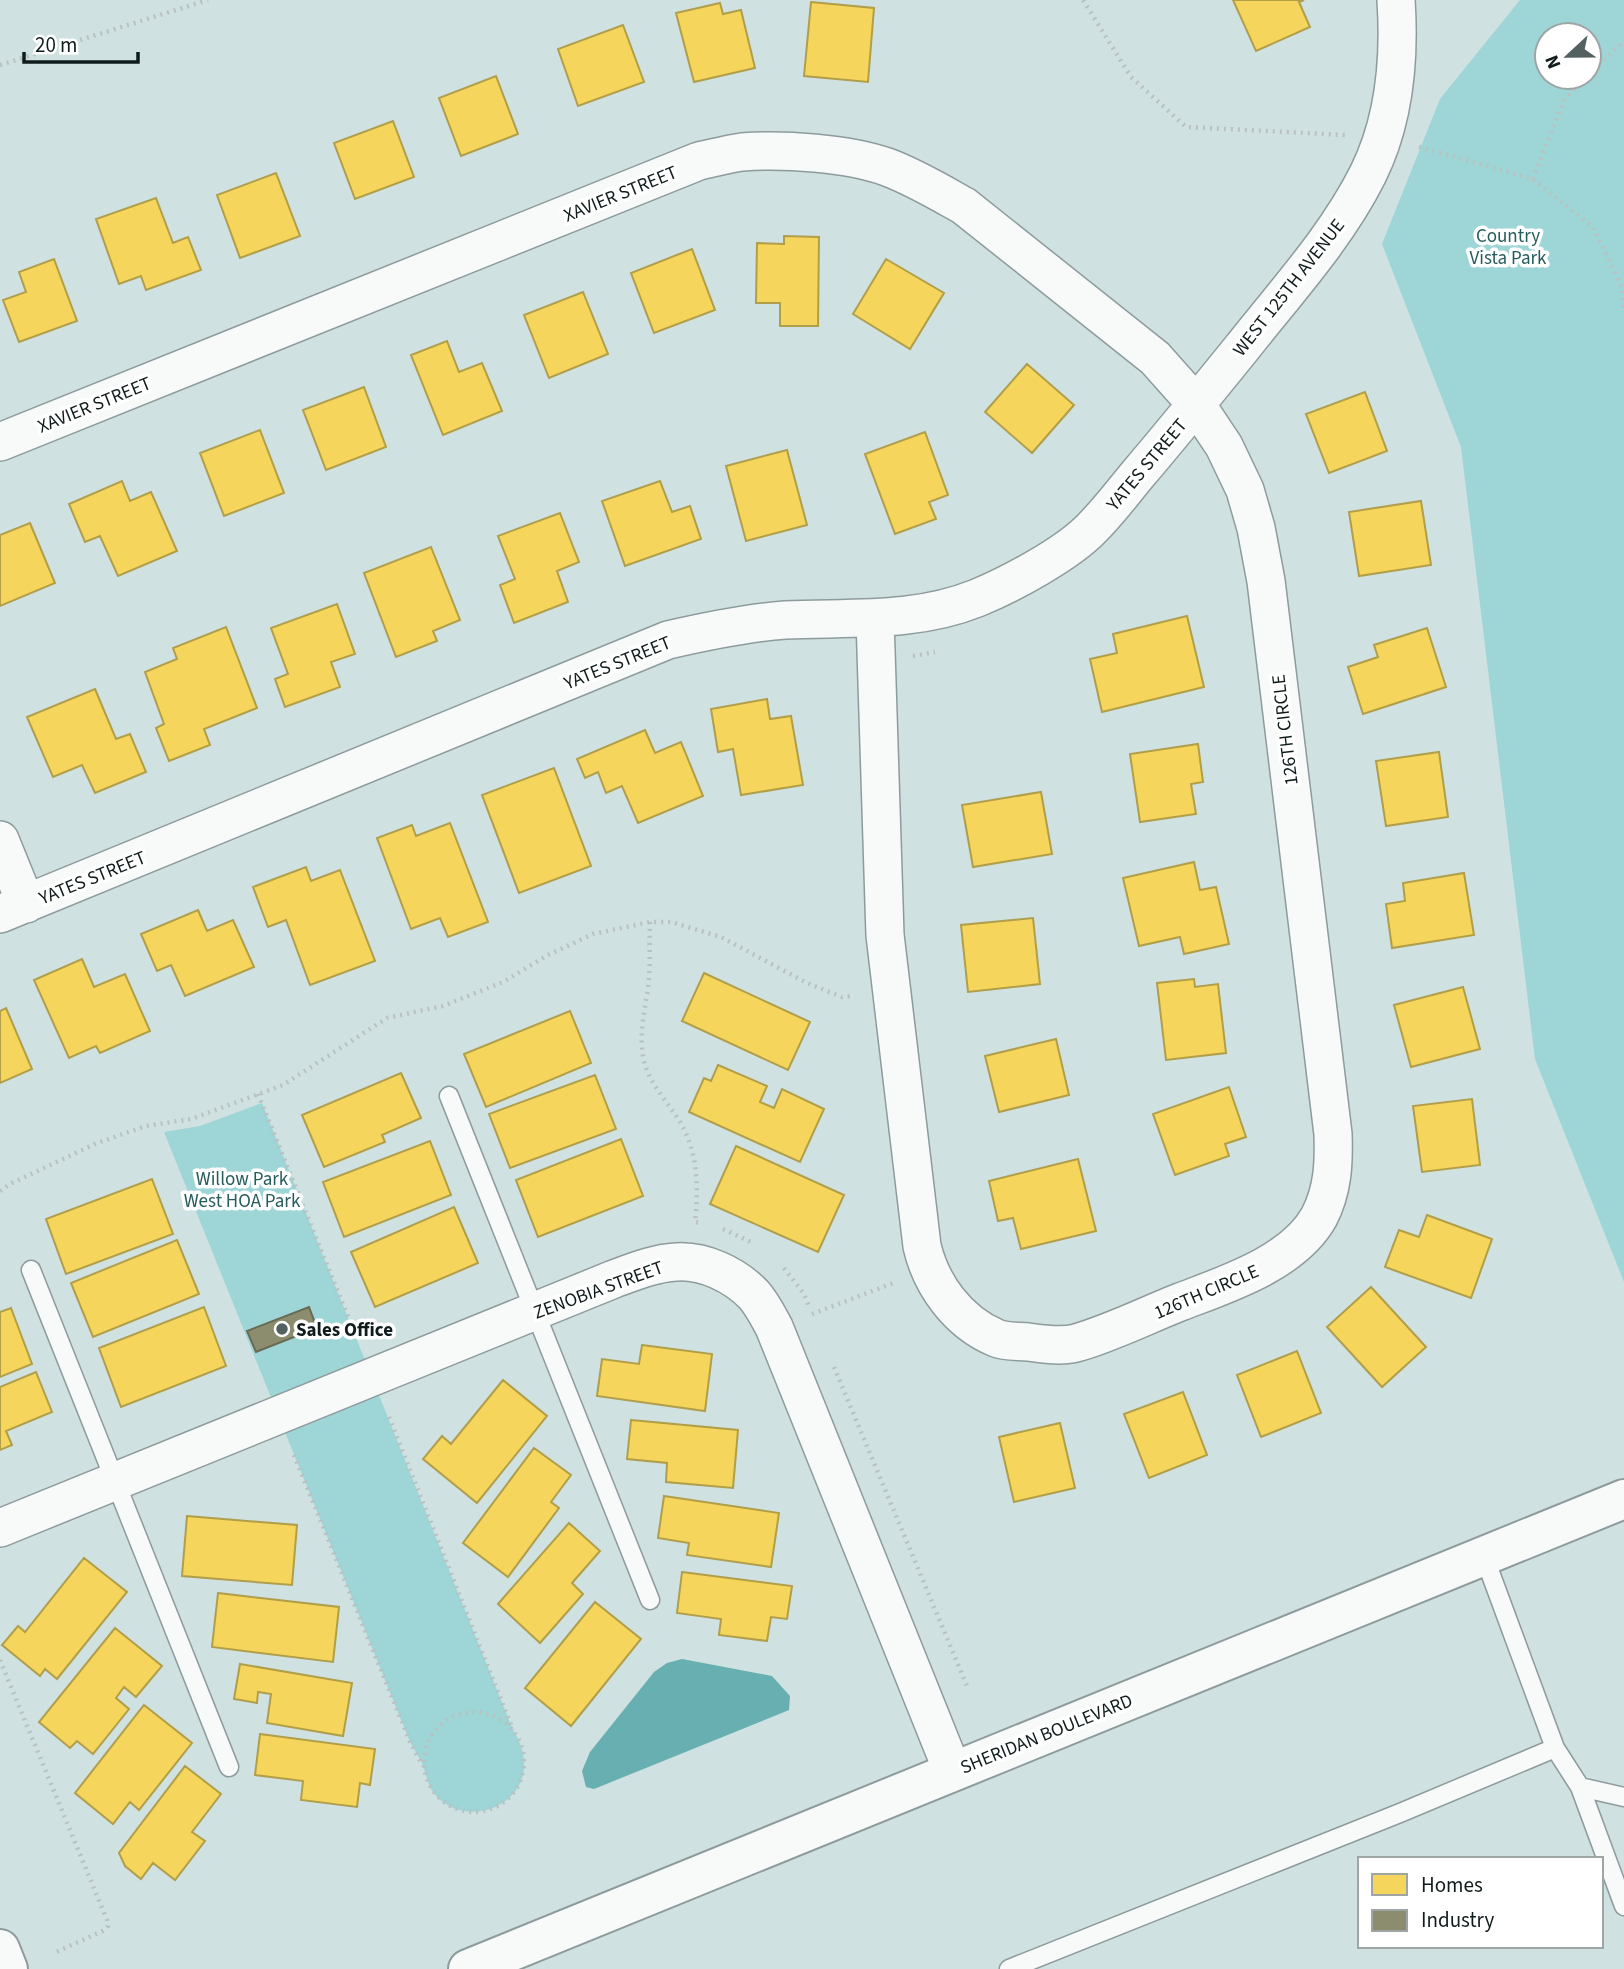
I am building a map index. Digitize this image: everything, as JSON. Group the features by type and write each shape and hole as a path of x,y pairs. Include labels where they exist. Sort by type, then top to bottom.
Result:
{"main road":[{"name":"SHERIDAN BOULEVARD","path":"468,1969 1624,1499"},
{"path":"0,1949 8,1969"}],"street":[{"name":"WEST 125TH AVENUE","path":"1196,404 1335,231 1368,174 1383,137 1393,99 1397,64 1396,0"},
{"name":"XAVIER STREET","path":"0,442 699,161 741,152 806,153 856,159 887,168 930,186 964,206 1154,358 1196,404"},
{"name":"YATES STREET","path":"13,909 668,640 734,625 786,620 910,616 976,598 1012,581 1067,548 1091,529 1196,404"},
{"name":"126TH CIRCLE","path":"875,619 885,935 922,1246 927,1268 961,1317 998,1339 1045,1345 1074,1343 1210,1291 1273,1262 1296,1244 1318,1217 1332,1180 1333,1134 1266,581 1256,528 1245,490 1223,446 1196,404"},
{"path":"0,840 13,909"},
{"name":"ZENOBIA STREET","path":"0,1528 634,1272 676,1262 715,1269 739,1281 756,1297 774,1327 952,1770"}],"lane":[{"path":"449,1096 650,1600"},
{"path":"31,1270 229,1767"},
{"path":"1483,1556 1555,1748 1580,1787 1620,1885 1624,1906"},
{"path":"1009,1969 1555,1748"},
{"path":"1580,1787 1624,1797"}],"path":[{"path":"0,65 208,0"},
{"path":"1603,61 1624,41"},
{"path":"1533,180 1564,100 1573,91"},
{"path":"877,659 919,656 942,650"},
{"path":"650,922 642,1055 647,1071 679,1121 696,1164 698,1194 695,1222"},
{"path":"0,1191 97,1143 146,1126 191,1119 283,1085 387,1018 443,1006 503,982 548,955 593,934 650,922 671,922 721,937 807,983 842,997 855,996 854,983"},
{"path":"258,1094 357,1339"},
{"path":"812,1314 927,1268"},
{"path":"891,1271 895,1283"},
{"path":"294,1455 410,1742 435,1796 449,1807 466,1812 483,1812 499,1806 513,1795 522,1780 522,1746 513,1730 389,1417"},
{"path":"0,1660 107,1920 108,1926 105,1930 56,1952"},
{"path":"423,1766 424,1750 430,1735 441,1723 455,1715 486,1713 501,1719 513,1730"}],"green space":[{"name":"Country Vista Park","path":"1520,0 1624,0 1624,1282 1535,1059 1461,447 1382,244 1440,99"},
{"name":"Willow Park West HOA Park","path":"262,1103 522,1748 523,1776 506,1801 493,1808 478,1812 463,1811 449,1806 431,1789 164,1132 200,1126"}],"shaded area":[{"path":"682,1659 772,1676 790,1696 789,1710 594,1789 586,1787 582,1771 590,1752 654,1672 667,1663"}],"building: Homes":[{"path":"1233,0 1304,0 1299,2 1310,27 1256,51"},
{"path":"811,2 874,8 868,82 804,76"},
{"path":"720,3 723,14 741,10 755,68 694,82 676,13"},
{"path":"623,25 644,82 578,106 558,49"},
{"path":"496,76 518,134 461,156 439,98"},
{"path":"393,121 414,177 355,199 334,143"},
{"path":"276,173 300,236 240,258 217,195"},
{"path":"156,198 173,243 188,237 201,270 146,290 141,276 119,284 96,219"},
{"path":"784,236 819,237 818,326 780,326 780,303 756,303 757,243 784,244"},
{"path":"692,249 715,310 654,333 631,273"},
{"path":"54,259 77,321 19,342 3,300 26,292 19,272"},
{"path":"886,259 944,293 910,349 853,314"},
{"path":"583,292 608,354 549,378 524,315"},
{"path":"447,341 459,372 482,363 502,411 443,435 411,355"},
{"path":"1027,364 1074,405 1032,453 985,412"},
{"path":"364,387 386,447 326,470 303,410"},
{"path":"1365,392 1387,451 1329,473 1306,414"},
{"path":"260,430 284,493 224,516 200,453"},
{"path":"925,432 948,495 929,502 936,519 895,534 865,454"},
{"path":"787,450 807,525 746,541 726,466"},
{"path":"122,481 130,501 151,492 177,551 118,576 100,536 85,542 69,504"},
{"path":"660,481 672,512 690,506 701,539 625,566 602,501"},
{"path":"1421,501 1431,565 1359,576 1349,512"},
{"path":"560,513 579,562 557,571 568,602 514,623 500,585 515,579 498,536"},
{"path":"30,523 55,583 0,606 0,535"},
{"path":"431,547 460,620 433,631 437,641 396,657 364,573"},
{"path":"337,604 355,654 331,662 340,687 285,707 275,679 288,674 271,628"},
{"path":"1187,616 1204,687 1102,712 1090,659 1117,653 1113,634"},
{"path":"226,627 257,708 204,729 210,745 169,761 156,728 164,724 145,672 177,659 173,648"},
{"path":"1427,628 1446,687 1363,714 1348,667 1378,657 1374,645"},
{"path":"95,689 116,739 130,734 146,772 95,793 82,765 53,777 27,717"},
{"path":"767,699 770,719 791,716 803,785 741,795 733,749 718,752 711,709"},
{"path":"645,730 655,753 681,742 703,796 638,823 622,786 606,793 598,772 585,778 577,759"},
{"path":"1198,744 1203,782 1191,784 1196,814 1140,822 1130,754"},
{"path":"1439,752 1448,817 1386,826 1376,761"},
{"path":"554,768 591,866 519,893 482,795"},
{"path":"1041,792 1052,854 973,867 962,805"},
{"path":"450,823 488,922 448,937 440,918 411,929 377,838 412,825 416,836"},
{"path":"1194,862 1200,890 1216,887 1229,944 1184,954 1180,937 1139,946 1123,878"},
{"path":"306,867 311,881 340,870 375,961 310,985 286,920 268,927 253,887"},
{"path":"1464,873 1474,935 1392,948 1386,904 1405,901 1403,883"},
{"path":"198,910 207,931 233,920 254,967 185,996 171,965 157,971 141,934"},
{"path":"1033,918 1040,984 968,992 961,925"},
{"path":"82,959 94,987 125,974 150,1031 100,1053 96,1046 69,1058 34,980"},
{"path":"704,973 810,1022 788,1070 682,1021"},
{"path":"1194,979 1195,987 1218,984 1226,1053 1166,1060 1157,983"},
{"path":"1463,987 1480,1049 1411,1067 1394,1005"},
{"path":"6,1008 32,1069 0,1083 0,1011"},
{"path":"570,1011 591,1063 486,1107 464,1054"},
{"path":"1056,1039 1069,1095 999,1112 985,1056"},
{"path":"718,1065 767,1086 760,1102 774,1108 782,1089 824,1109 800,1162 689,1112 704,1078 711,1081"},
{"path":"401,1073 421,1118 382,1135 385,1142 324,1167 302,1115"},
{"path":"595,1075 616,1129 510,1168 489,1114"},
{"path":"1229,1087 1246,1137 1225,1144 1229,1156 1175,1175 1153,1114"},
{"path":"1472,1099 1480,1165 1422,1172 1413,1106"},
{"path":"621,1139 643,1196 538,1237 516,1180"},
{"path":"430,1141 451,1195 344,1237 323,1182"},
{"path":"736,1146 844,1195 818,1252 710,1204"},
{"path":"1078,1159 1096,1231 1021,1249 1013,1218 998,1221 989,1181"},
{"path":"152,1179 173,1234 66,1274 46,1219"},
{"path":"454,1207 478,1263 375,1307 351,1252"},
{"path":"1427,1215 1492,1239 1471,1298 1385,1267 1399,1230 1419,1237"},
{"path":"177,1240 199,1294 93,1337 71,1283"},
{"path":"1371,1287 1426,1347 1382,1387 1327,1327"},
{"path":"204,1307 226,1366 121,1407 99,1348"},
{"path":"11,1308 32,1364 0,1377 0,1312"},
{"path":"642,1345 712,1354 705,1411 597,1396 602,1359 639,1364"},
{"path":"1297,1351 1321,1413 1261,1437 1237,1375"},
{"path":"36,1372 52,1412 6,1431 12,1445 0,1450 0,1387"},
{"path":"503,1380 547,1416 477,1503 423,1459 442,1436 451,1444"},
{"path":"1183,1392 1207,1455 1149,1478 1124,1414"},
{"path":"631,1420 738,1430 733,1488 666,1482 667,1463 627,1459"},
{"path":"1060,1423 1075,1488 1014,1502 999,1437"},
{"path":"534,1448 571,1475 551,1502 559,1508 508,1577 463,1543"},
{"path":"664,1496 779,1513 771,1567 687,1555 689,1543 658,1538"},
{"path":"187,1516 297,1525 292,1585 182,1576"},
{"path":"569,1523 600,1551 572,1583 583,1594 540,1643 498,1604"},
{"path":"84,1558 127,1592 57,1679 45,1669 40,1676 2,1645 18,1626 25,1632"},
{"path":"682,1572 792,1586 787,1619 771,1617 767,1641 719,1635 721,1619 677,1613"},
{"path":"218,1593 339,1607 333,1662 212,1647"},
{"path":"595,1602 641,1639 571,1726 525,1688"},
{"path":"115,1628 162,1666 136,1697 124,1687 116,1698 129,1709 93,1754 77,1741 70,1748 39,1722"},
{"path":"240,1664 352,1683 343,1736 267,1723 271,1694 258,1692 257,1703 234,1699"},
{"path":"144,1705 192,1743 139,1810 130,1802 113,1824 75,1793"},
{"path":"260,1734 375,1749 370,1785 360,1783 357,1807 301,1800 303,1781 255,1775"},
{"path":"185,1766 221,1794 192,1832 205,1841 175,1880 153,1863 141,1879 125,1866 119,1853"}],"building: Industry":[{"name":"Sales Office","path":"309,1307 317,1328 256,1352 247,1331"}],"place":[{"name":"Sales Office","path":"282,1329"}]}
